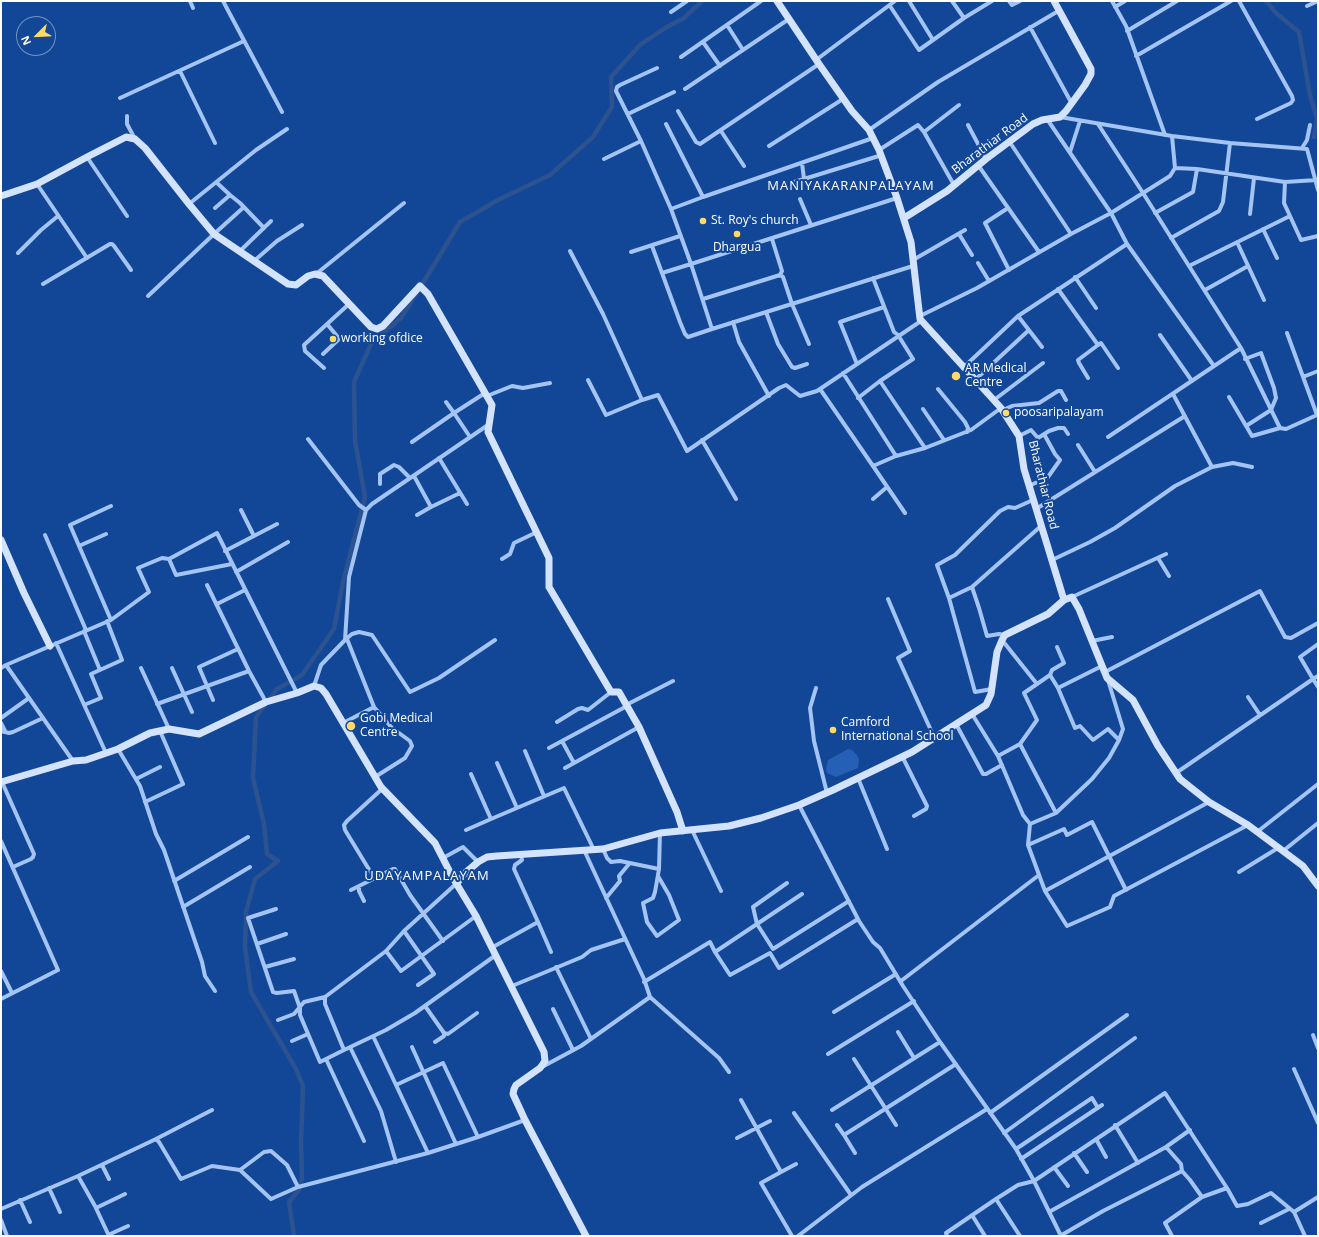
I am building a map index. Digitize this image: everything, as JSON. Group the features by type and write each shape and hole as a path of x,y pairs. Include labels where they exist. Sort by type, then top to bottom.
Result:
{"street":[{"path":"190,1 193,8"},
{"path":"223,1 282,112"},
{"path":"672,12 687,1"},
{"path":"680,57 727,26 761,1"},
{"path":"777,1 843,99 869,130 881,152 911,242 920,318"},
{"path":"678,111 698,144 721,131 817,62 870,18 890,6 895,1"},
{"path":"909,1 933,40"},
{"path":"952,1 964,18"},
{"path":"890,6 919,50 964,18 992,1"},
{"path":"1009,1 1012,5 1020,1"},
{"path":"1054,1 1091,69 1091,74 1086,85 1060,117"},
{"path":"1112,1 1128,31 1165,135"},
{"path":"1115,7 1125,1"},
{"path":"1128,31 1177,1"},
{"path":"1136,56 1231,1"},
{"path":"1239,1 1293,100 1291,103 1257,119"},
{"path":"1307,6 1318,1"},
{"path":"869,130 938,82 1060,10"},
{"path":"685,89 790,20"},
{"path":"727,26 743,50"},
{"path":"1030,27 1072,104"},
{"path":"120,98 244,41"},
{"path":"703,42 720,66"},
{"path":"657,68 617,87 616,91 641,141 671,209 680,236 692,264 712,329"},
{"path":"180,71 215,144"},
{"path":"628,114 674,92"},
{"path":"769,146 843,99"},
{"path":"924,132 959,105"},
{"path":"127,116 127,124 135,140"},
{"path":"1060,117 1172,136 1230,143 1307,149 1317,180 1318,190"},
{"name":"Bharathiar Road","path":"904,218 947,191 978,165 1033,124 1047,119 1060,117"},
{"path":"1047,119 1111,213 1127,244 1214,366"},
{"path":"1070,152 1080,121"},
{"path":"666,124 703,197"},
{"path":"1098,124 1241,348 1245,359 1280,428"},
{"path":"794,182 881,152 918,125 924,132 954,185"},
{"path":"968,125 986,159"},
{"path":"1302,148 1307,140 1310,125"},
{"path":"188,204 256,150 287,129"},
{"path":"721,131 744,166"},
{"path":"588,380 606,415 658,395 687,451 783,385 786,385 800,396 820,388 857,364 920,318 1111,213 1170,176 1175,168 1172,136"},
{"path":"1,196 37,184 126,137 135,140 145,148 188,204 214,234 288,284 296,285 308,276 316,274 404,203"},
{"path":"671,209 874,138"},
{"path":"604,159 641,141"},
{"path":"1009,141 1071,234"},
{"path":"1171,238 1219,212 1223,202 1230,143"},
{"path":"86,157 127,216"},
{"path":"802,163 804,179"},
{"path":"978,165 1039,252"},
{"path":"1175,168 1197,169 1285,182 1317,180"},
{"path":"1155,213 1193,192 1197,169"},
{"path":"1250,214 1254,178"},
{"path":"216,182 244,207 264,228"},
{"path":"1285,182 1284,203 1301,240 1318,236"},
{"path":"37,184 87,258"},
{"path":"215,208 230,195"},
{"path":"662,273 897,198"},
{"path":"800,199 811,225"},
{"path":"148,296 244,207"},
{"path":"1008,208 985,223 1009,270"},
{"path":"18,253 41,230 58,216"},
{"path":"1189,266 1290,216"},
{"path":"240,251 271,221"},
{"path":"254,261 277,240 302,225"},
{"path":"1263,229 1277,258"},
{"path":"652,246 685,334 688,337 873,278 913,263 965,230"},
{"path":"959,234 972,255"},
{"path":"631,252 680,236"},
{"path":"772,239 782,271 780,275"},
{"path":"1237,242 1264,300"},
{"path":"43,284 112,244 131,270"},
{"path":"964,367 1018,316 1127,244"},
{"path":"570,252 603,314 642,400"},
{"path":"978,263 989,281"},
{"path":"1205,290 1248,266"},
{"path":"316,274 323,276 371,327 377,329 383,326 420,286 428,294 492,405 488,432 549,558 549,587 612,692"},
{"path":"703,299 780,275"},
{"path":"780,275 783,277 792,304 809,344"},
{"path":"1075,277 1096,308"},
{"path":"858,398 913,359 898,335 894,332 873,278"},
{"path":"1058,289 1098,345"},
{"path":"324,368 305,351 304,345 349,304"},
{"path":"857,364 840,322 884,307"},
{"path":"766,312 778,344 792,367 795,368 807,364"},
{"path":"1018,316 1042,347"},
{"name":"Bharathiar Road","path":"920,318 1002,409 1019,436 1024,469 1064,600"},
{"path":"733,322 739,342 769,396"},
{"path":"323,354 338,340 327,324"},
{"path":"976,379 1030,330"},
{"path":"1229,397 1252,436 1280,428 1286,429 1317,414 1287,333"},
{"path":"1160,335 1192,381"},
{"path":"1088,378 1078,363 1078,360 1101,343 1118,368"},
{"path":"1108,437 1241,348"},
{"path":"1245,359 1261,354 1274,388 1276,398 1271,410 1246,426"},
{"path":"994,400 1043,363"},
{"path":"1303,377 1318,371"},
{"path":"843,373 896,456"},
{"path":"880,381 925,448"},
{"path":"412,442 454,413 486,394 512,386 523,388 550,383"},
{"path":"820,388 905,513"},
{"path":"938,389 965,422 968,428 967,432"},
{"path":"873,466 896,456 925,448 967,432 1002,409 1039,402 1058,391 1061,391 1066,400"},
{"path":"1173,394 1212,467"},
{"path":"446,402 470,437"},
{"path":"923,409 944,440"},
{"path":"1036,509 1185,416"},
{"path":"375,776 405,758 412,746 410,741 392,728 374,707 346,639 350,577 366,510 489,424"},
{"path":"1019,436 1030,430 1037,438 1053,429 1062,428 1068,434"},
{"path":"1029,486 1048,477 1060,460 1044,434"},
{"path":"308,439 359,505 366,510"},
{"path":"702,440 736,499"},
{"path":"1078,445 1095,472"},
{"path":"440,458 467,504"},
{"path":"1052,560 1090,542 1114,528 1175,486 1212,467 1233,464 1252,467"},
{"path":"380,484 380,474 394,465 399,467 412,477 431,507"},
{"path":"872,499 887,487"},
{"path":"417,515 460,493"},
{"path":"992,689 975,692 949,598 937,565 955,555 1000,511 1008,507 1016,508 1033,500"},
{"path":"84,705 101,698 91,674 122,660 109,621 70,525 111,506"},
{"path":"241,510 254,536"},
{"path":"225,551 277,524"},
{"path":"949,598 972,587 1041,526"},
{"path":"502,559 510,554 514,543 537,532"},
{"path":"1,668 53,644 109,621 149,592 138,568 162,558 170,559 216,533 296,692"},
{"path":"79,546 106,534"},
{"path":"45,535 100,670"},
{"path":"1,540 24,593 53,644 84,705 106,753"},
{"path":"236,572 288,542"},
{"path":"278,1020 294,1014 304,1002 325,997 386,951 404,931 458,883 464,874 478,862 487,857 603,849 660,833 729,826 761,818 799,805 902,756 986,705 990,699 997,652 1003,637 1048,614 1064,600 1166,554"},
{"path":"1158,558 1169,576"},
{"path":"170,559 176,575 232,564"},
{"path":"207,585 249,671 266,702"},
{"path":"972,587 987,636 999,634 1003,637 1037,684"},
{"path":"217,604 245,590"},
{"path":"1058,688 1105,672 1260,591 1285,637 1290,638 1318,623"},
{"path":"1030,824 1056,813 1092,779 1109,758 1123,729 1105,672 1079,609 1072,597"},
{"path":"888,599 910,651 898,658 934,737"},
{"path":"314,686 321,665 346,639 352,634 359,632 372,635 410,692 439,678 495,640"},
{"path":"1092,641 1112,637"},
{"path":"1318,644 1300,657 1318,687"},
{"path":"998,756 1020,744 1037,720 1024,693 1050,675 1052,670 1064,663 1057,647"},
{"path":"213,700 199,667 238,649"},
{"path":"6,665 73,761"},
{"path":"141,668 169,729"},
{"path":"172,668 192,712"},
{"path":"157,704 249,671"},
{"path":"1105,672 1133,700 1158,746 1180,779 1209,802 1248,825 1303,866 1318,886"},
{"path":"1050,675 1058,688 1075,728 1080,726 1093,740 1108,729 1119,740"},
{"path":"1176,773 1318,676"},
{"path":"549,748 674,681"},
{"path":"13,867 30,859 34,854 1,782 73,761 86,760 118,750 150,733 169,729 198,734 266,702 314,686 321,688 382,788 435,843 493,947 544,1052 545,1061 540,1068"},
{"path":"816,688 810,708 810,716 814,741 827,793"},
{"path":"557,722 578,709 582,708 588,710 612,692 619,692 639,727 677,812 683,831"},
{"path":"1248,697 1260,715"},
{"path":"1,718 30,698"},
{"path":"343,723 374,707"},
{"path":"972,714 998,756 1023,815 1030,824 1028,845 1045,891 1067,926 1110,907 1114,896 1248,825"},
{"path":"1,723 3,731 9,733 43,718"},
{"path":"956,724 983,774 1002,766"},
{"path":"565,768 639,727"},
{"path":"145,802 183,784 160,731"},
{"path":"562,741 574,763"},
{"path":"1020,744 1056,813"},
{"path":"118,750 140,786 156,834 164,850 202,962 205,976 215,991"},
{"path":"525,751 544,796"},
{"path":"902,756 927,806 926,809 914,816"},
{"path":"497,763 517,808"},
{"path":"136,779 160,767"},
{"path":"471,774 491,819"},
{"path":"858,778 887,849"},
{"path":"1258,832 1318,784"},
{"path":"377,877 372,875 344,826 347,821 382,788"},
{"path":"466,830 564,788 594,850"},
{"path":"1045,891 1209,802"},
{"path":"799,805 858,919 873,942 880,948 940,1042 1016,1149 1034,1181 1060,1236 1103,1211 1182,1172"},
{"path":"1028,845 1064,829 1067,835 1092,822 1110,855 1126,890"},
{"path":"1239,872 1281,849 1318,824"},
{"path":"692,830 720,891"},
{"path":"658,876 669,895 679,920 657,936 647,922 643,903 653,898 659,869 660,833"},
{"path":"174,881 248,837"},
{"path":"1,841 58,970 1,998"},
{"path":"443,858 463,847 478,862"},
{"path":"603,849 607,858 611,862 620,861 659,869"},
{"path":"584,850 625,938 650,997 719,1058 729,1072"},
{"path":"521,854 522,860 515,865 514,869 551,952"},
{"path":"606,898 620,881 619,876 629,864"},
{"path":"183,907 250,867"},
{"path":"351,890 395,869 408,892 443,941"},
{"path":"901,981 1039,875"},
{"path":"787,884 753,907 757,924 772,951 779,968 858,919"},
{"path":"359,886 359,891 364,901"},
{"path":"715,952 802,894"},
{"path":"644,982 710,942 730,975 772,951 848,901"},
{"path":"276,909 248,918 273,992 294,991 300,1008 300,1015 320,1062 409,1017 496,954"},
{"path":"386,951 401,971 476,916"},
{"path":"493,947 538,922"},
{"path":"404,931 434,974 418,985"},
{"path":"257,944 286,934"},
{"path":"512,986 582,956 591,950 625,938"},
{"path":"265,967 294,959"},
{"path":"556,967 591,1039"},
{"path":"1,971 12,993"},
{"path":"834,1012 896,974"},
{"path":"325,997 325,1004 344,1050"},
{"path":"586,1236 525,1120 515,1099 514,1089 520,1082 540,1068 591,1039 650,997"},
{"path":"828,1054 914,1002"},
{"path":"426,1006 444,1033"},
{"path":"553,1009 573,1050"},
{"path":"444,1033 448,1034 478,1013"},
{"path":"990,1113 1126,1015"},
{"path":"898,1032 914,1058"},
{"path":"435,1042 444,1036 444,1033"},
{"path":"292,1042 308,1034"},
{"path":"1313,1035 1318,1048"},
{"path":"373,1036 428,1153"},
{"path":"1004,1132 1135,1038"},
{"path":"832,1110 940,1042"},
{"path":"350,1047 381,1111 396,1162"},
{"path":"412,1047 456,1144"},
{"path":"326,1059 364,1141"},
{"path":"854,1059 896,1125"},
{"path":"396,1085 443,1063 478,1137"},
{"path":"844,1135 956,1064"},
{"path":"1294,1069 1318,1123"},
{"path":"947,1236 946,1234 996,1198 1018,1185 1034,1181 1115,1125 1165,1093 1227,1188 1237,1206 1248,1204 1271,1193 1294,1212 1305,1236"},
{"path":"1016,1149 1092,1098 1098,1108"},
{"path":"741,1100 781,1172"},
{"path":"1021,1160 1102,1105"},
{"path":"798,1236 862,1186 987,1109"},
{"path":"1,1209 102,1165 212,1110"},
{"path":"794,1112 850,1195"},
{"path":"156,1139 181,1179 212,1166 240,1170 271,1198 298,1187 428,1153 525,1120"},
{"path":"737,1138 770,1121"},
{"path":"837,1125 855,1153"},
{"path":"1115,1125 1138,1163"},
{"path":"1049,1212 1166,1147 1190,1130"},
{"path":"1096,1139 1106,1158"},
{"path":"1166,1147 1181,1164 1182,1172 1190,1180 1202,1197"},
{"path":"240,1170 264,1152 271,1151 287,1165 298,1187"},
{"path":"1074,1154 1087,1172"},
{"path":"792,1236 761,1182 796,1164"},
{"path":"102,1165 109,1179"},
{"path":"1054,1167 1068,1186"},
{"path":"78,1176 96,1208 109,1236 128,1226"},
{"path":"49,1188 60,1212"},
{"path":"1172,1236 1165,1223 1202,1197 1227,1188"},
{"path":"96,1208 126,1194"},
{"path":"1294,1212 1318,1197"},
{"path":"996,1198 1020,1236"},
{"path":"20,1200 30,1222"},
{"path":"1261,1223 1289,1209"},
{"path":"972,1215 985,1236"},
{"path":"1,1220 7,1236"}],"shaded area":[{"path":"848,749 852,750 859,759 858,768 836,777 827,773 826,769 828,760"}],"waterway":[{"path":"420,288 460,222 498,200 550,175 593,137 612,107 611,77 640,45 665,28 684,18 702,1"},
{"path":"1266,1 1277,14 1299,32 1310,95 1317,118 1314,137"},
{"path":"294,1236 289,1202 299,1190 302,1178 301,1142 303,1086 296,1069 251,992 245,947 246,912 255,879 278,861 267,854 264,824 253,778 256,717 277,689 302,675 334,629 343,582 365,497 355,441 354,382 371,344 401,318 416,294"}],"place":[{"name":"St. Roy's church","path":"703,221"},
{"name":"Dhargua","path":"737,234"},
{"name":"working ofdice","path":"333,339"},
{"name":"AR Medical Centre","path":"956,376"},
{"name":"poosaripalayam","path":"1006,413"},
{"name":"Gobi Medical Centre","path":"351,726"},
{"name":"Camford International School","path":"833,730"}],"district":[{"name":"MANIYAKARANPALAYAM","path":"851,186"},
{"name":"UDAYAMPALAYAM","path":"427,876"}]}
